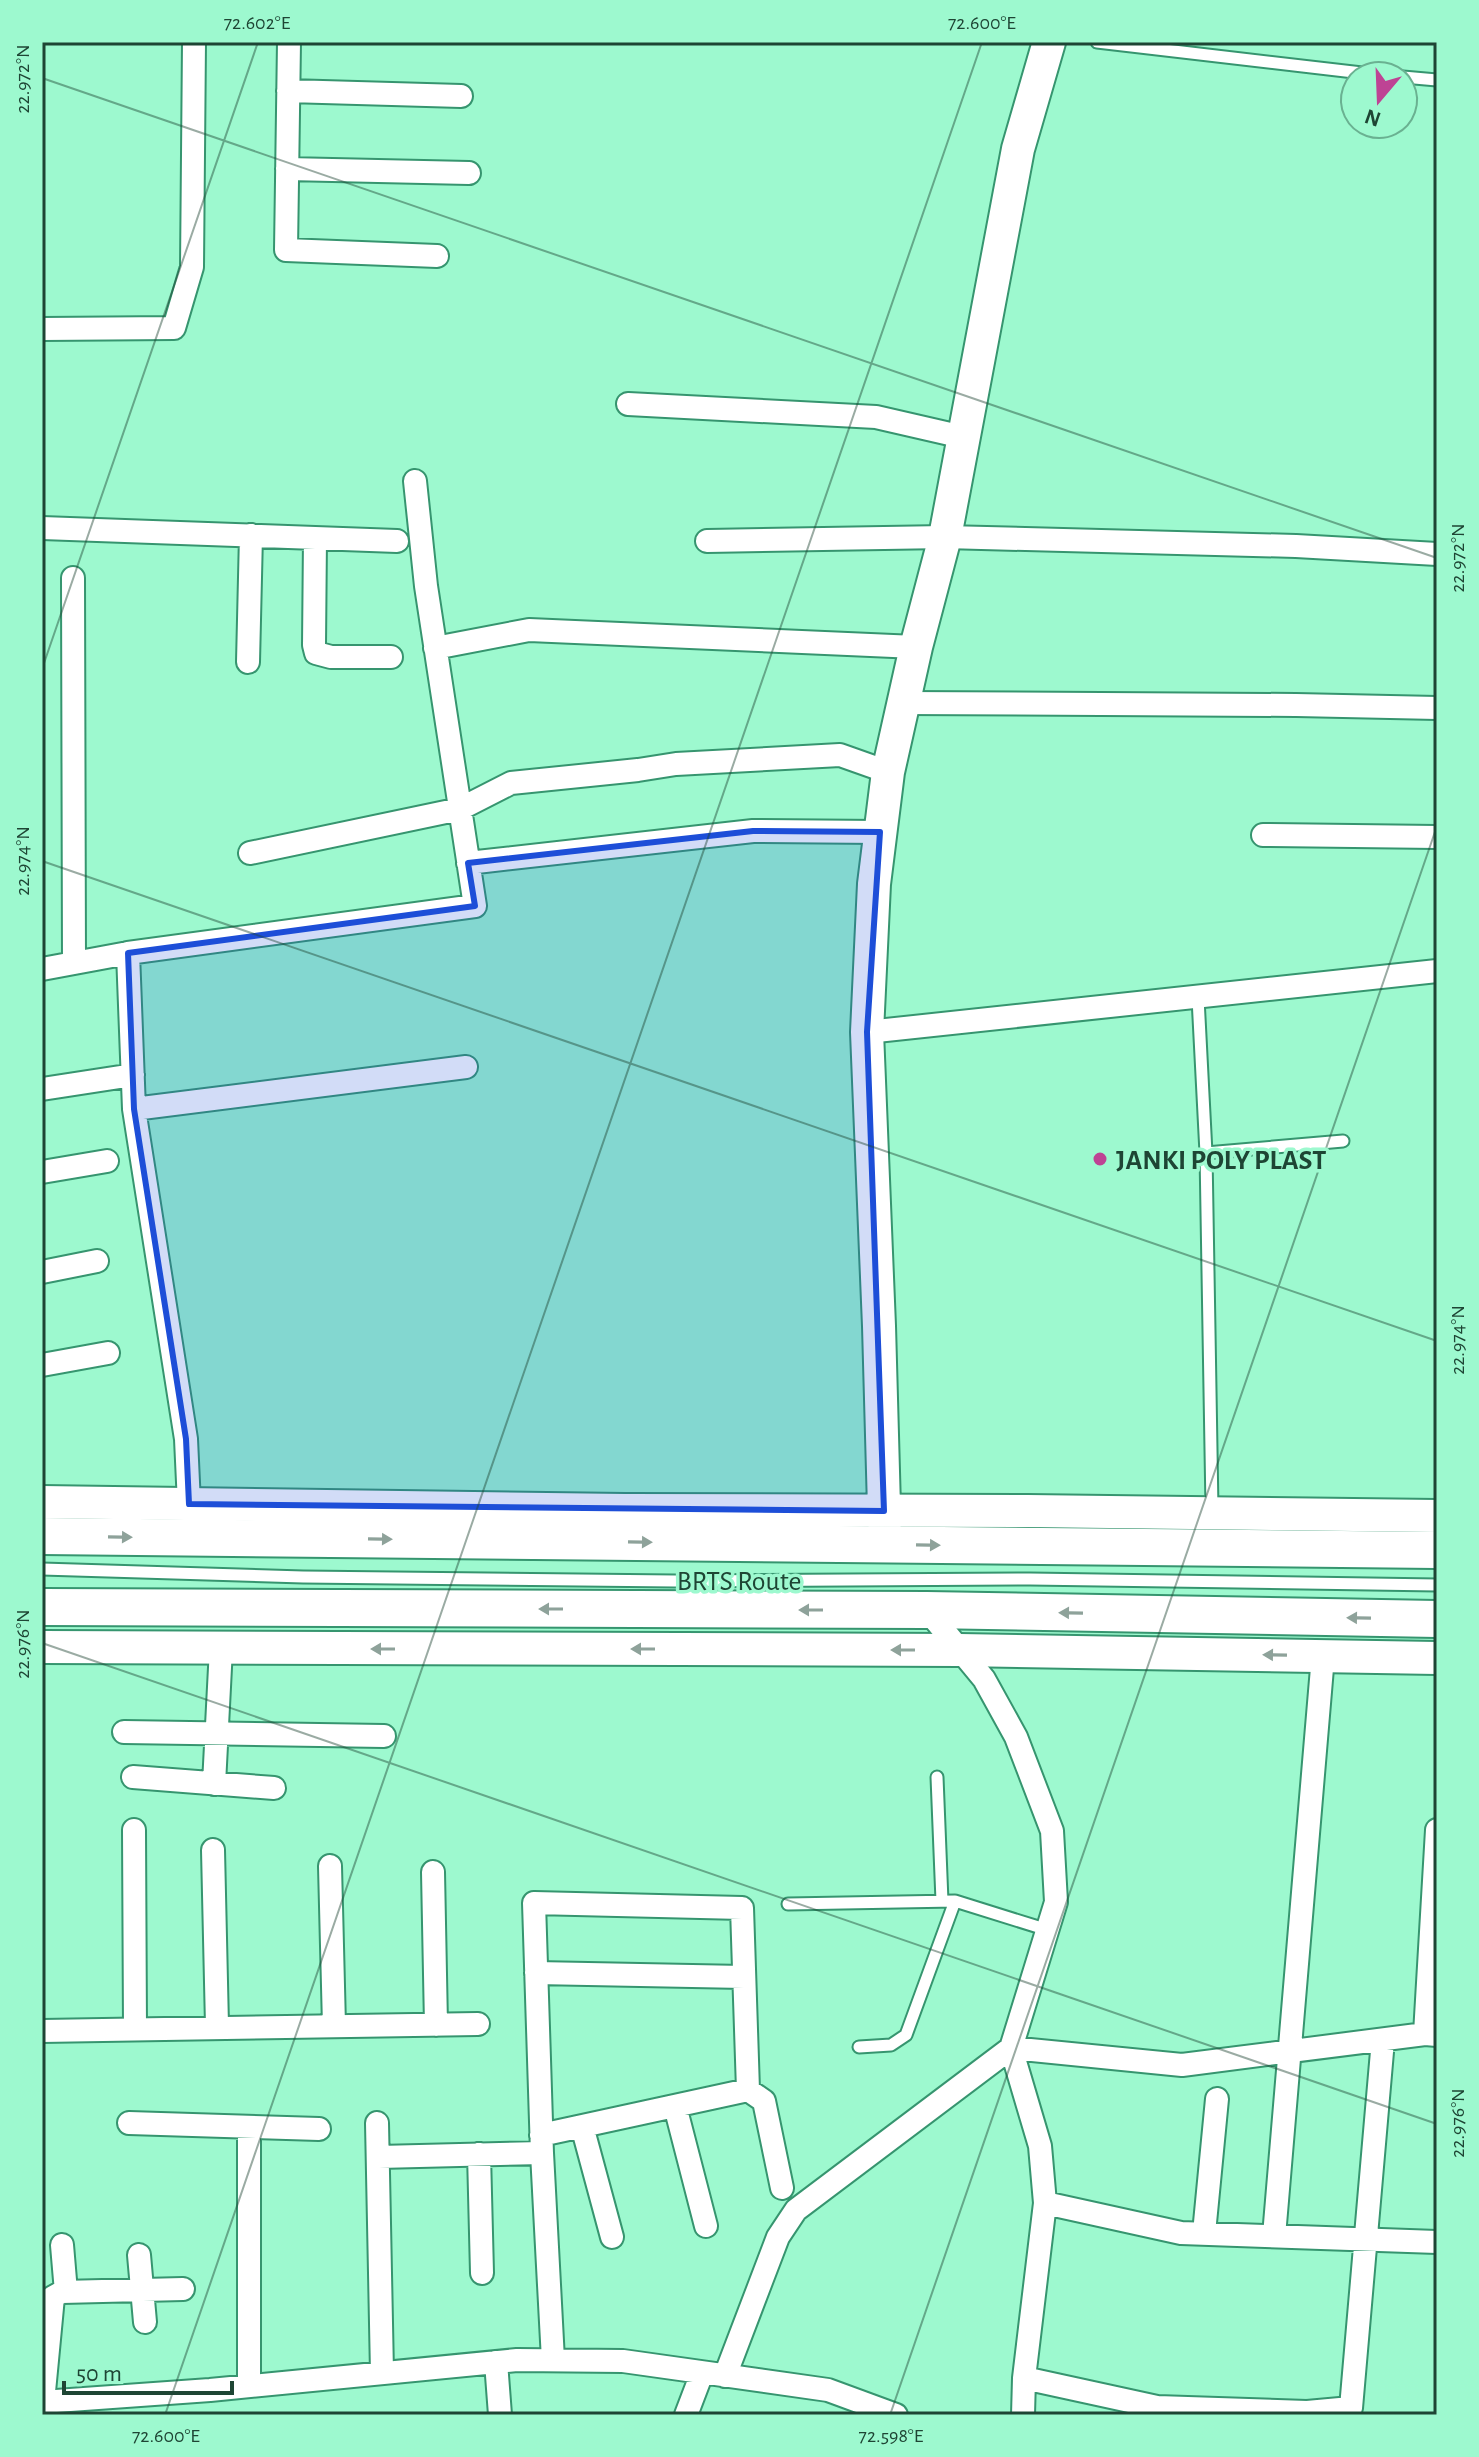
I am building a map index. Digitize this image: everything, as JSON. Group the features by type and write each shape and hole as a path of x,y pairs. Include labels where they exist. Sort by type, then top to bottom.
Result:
{"main road":[{"path":"42,1536 884,1528 1437,1550"},
{"path":"42,1607 927,1610 1437,1619"}],"street":[{"path":"42,329 174,328 192,267 194,42"},
{"path":"289,42 286,250 437,256"},
{"path":"884,1528 867,1032 874,884 888,772 945,537 1018,149 1049,42"},
{"path":"288,91 461,96"},
{"path":"287,169 469,173"},
{"path":"628,404 876,417 963,437"},
{"path":"42,969 128,953 475,906 435,648 415,481"},
{"path":"42,528 397,541"},
{"path":"248,662 251,535"},
{"path":"707,541 945,537 1296,546 1437,554"},
{"path":"315,538 316,653 331,657 391,657"},
{"path":"73,578 74,963"},
{"path":"435,648 529,630 916,647"},
{"path":"903,703 1437,708"},
{"path":"250,853 460,809 511,783 676,764 840,755 888,772"},
{"path":"468,863 753,831 880,832"},
{"path":"1263,835 1437,837"},
{"path":"128,953 134,1109 186,1439 189,1504"},
{"path":"867,1032 1437,971"},
{"path":"134,1109 466,1067"},
{"path":"42,1089 133,1075"},
{"path":"42,1172 107,1161"},
{"path":"42,1272 97,1261"},
{"path":"42,1365 108,1353"},
{"path":"42,1502 625,1510 884,1528 1212,1513 1437,1516"},
{"path":"682,1609 685,1649"},
{"path":"927,1610 984,1679 1016,1737 1052,1831 1056,1902 1011,2048 1040,2146 1045,2203 1024,2378 1023,2415"},
{"path":"1114,1653 1115,1614"},
{"path":"42,1647 960,1650 1437,1658"},
{"path":"214,1784 219,1735 221,1648"},
{"path":"1274,2236 1323,1656"},
{"path":"124,1732 384,1736"},
{"path":"133,1777 274,1788"},
{"path":"134,1830 135,2029"},
{"path":"725,2376 778,2237 796,2210 1011,2048 1182,2065 1431,2035 1437,1830"},
{"path":"213,1850 217,2026"},
{"path":"330,1866 334,2026"},
{"path":"433,1872 436,2025"},
{"path":"553,2360 534,1903 742,1908 748,2090"},
{"path":"536,1973 744,1977"},
{"path":"42,2031 478,2024"},
{"path":"1024,2378 1157,2407 1307,2412 1351,2408 1383,2040"},
{"path":"379,2157 479,2154 542,2144 582,2126 748,2090 764,2101 782,2188"},
{"path":"1204,2233 1217,2099"},
{"path":"675,2106 706,2226"},
{"path":"129,2123 319,2129"},
{"path":"377,2123 382,2373"},
{"path":"582,2126 612,2237"},
{"path":"249,2127 249,2386"},
{"path":"479,2154 482,2273"},
{"path":"1045,2203 1181,2233 1437,2242"},
{"path":"62,2245 66,2292"},
{"path":"139,2255 145,2322"},
{"path":"183,2289 57,2294 51,2301 42,2402 496,2362 623,2361 828,2390 896,2415"},
{"path":"496,2362 500,2415"},
{"path":"686,2415 702,2373"}],"lane":[{"path":"1097,42 1339,70"},
{"path":"1198,998 1206,1153 1212,1513"},
{"path":"1206,1153 1343,1141"},
{"name":"BRTS Route","path":"42,1569 303,1577 675,1581 1030,1579 1437,1585"},
{"path":"859,2047 891,2045 906,2035 948,1901 937,1777"},
{"path":"788,1904 948,1901 1048,1930"}],"highlighted area":[{"path":"753,831 880,832 867,1032 884,1511 189,1504 186,1439 134,1109 128,953 475,906 468,863"}],"place":[{"name":"JANKI POLY PLAST","path":"1100,1159"}]}
